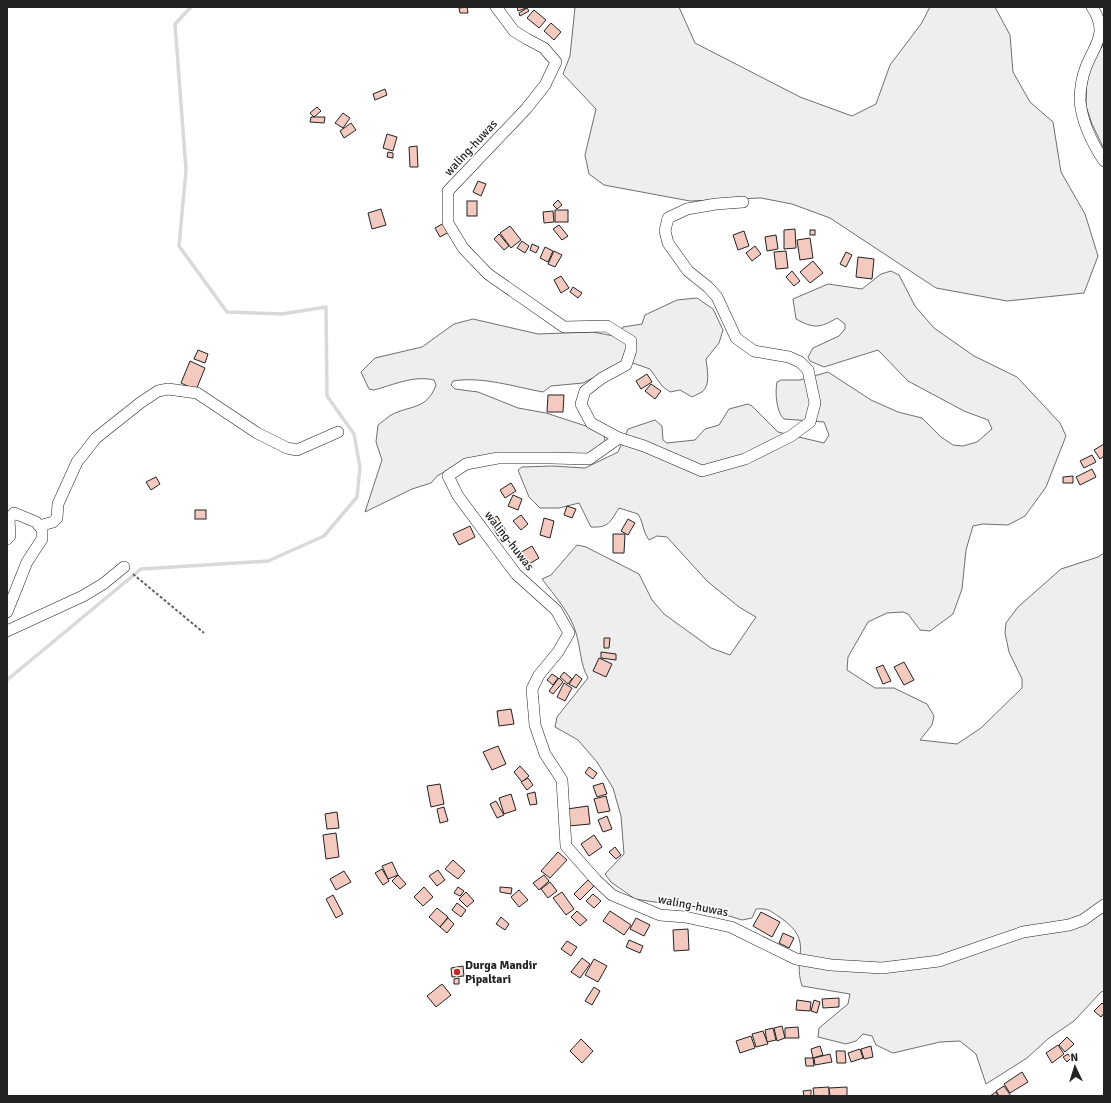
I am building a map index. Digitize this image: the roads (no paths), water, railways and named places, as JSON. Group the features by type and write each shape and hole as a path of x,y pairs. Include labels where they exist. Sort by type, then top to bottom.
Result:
{"street":[{"name":"waling-huwas","path":"496,7 514,31 527,40 544,48 556,62 545,85 526,109 448,191 448,223 463,248 488,274 564,328 607,326 631,340 631,350 626,365 602,378 585,391 581,404 591,423 619,438 589,459 498,458 466,464 448,476 458,496 516,574 556,610 569,633 558,652 539,676 532,689 535,725 545,754 562,780 566,846 596,880 612,895 660,915 685,917 731,927 796,959 831,965 882,968 939,961 1023,932 1070,925 1084,920 1104,905"},
{"path":"1092,7 1096,12 1100,24 1100,39 1085,69 1080,101 1084,119 1094,145 1104,161"},
{"path":"619,438 644,446 702,472 745,459 791,436 810,422 814,403 808,370 800,362 789,357 754,351 736,338 717,297 708,287 688,271 668,243 665,231 668,218 687,209 716,204 743,202"},
{"path":"39,526 53,522 58,518 58,504 77,462 96,438 158,391 168,389 197,393 257,433 287,448 297,450 338,432"},
{"path":"7,539 10,536 9,519 14,513 36,522 42,529 42,539 28,562 7,612"},
{"path":"7,632 83,596 103,584 124,567"}],"waterway":[{"path":"7,680 141,569 268,561 324,536 357,497 360,467 354,434 327,396 326,307 282,314 227,312 179,246 186,170 175,24 191,7"}],"place":[{"name":"Durga Mandir Pipaltari","path":"457,972"}]}
